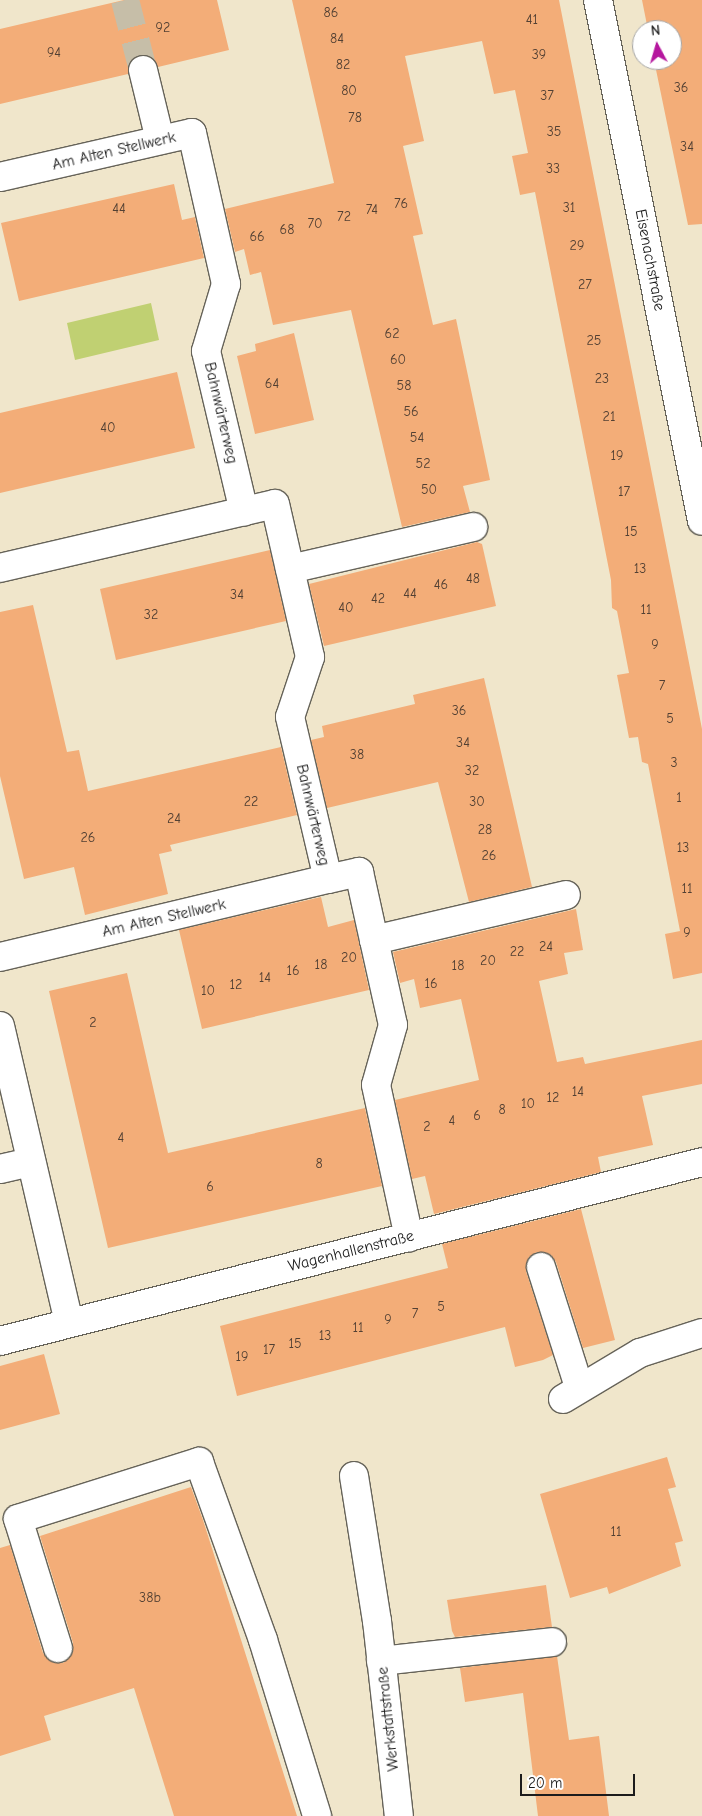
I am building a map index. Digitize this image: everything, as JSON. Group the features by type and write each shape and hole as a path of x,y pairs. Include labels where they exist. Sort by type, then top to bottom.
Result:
{"street":[{"name":"Eisenachstraße","path":"598,0 702,521"},
{"path":"143,70 160,140"},
{"name":"Am Alten Stellwerk","path":"0,178 192,133 206,198"},
{"name":"Bahnwärterweg","path":"206,198 226,284 206,351 244,512"},
{"name":"Bahnwärterweg","path":"0,568 275,504 310,657 290,717 328,880 359,872 394,1024 376,1085 409,1237"},
{"path":"290,569 473,527"},
{"name":"Am Alten Stellwerk","path":"0,957 328,880"},
{"path":"374,940 566,895"},
{"path":"0,1026 69,1323"},
{"path":"0,1169 31,1162"},
{"name":"Wagenhallenstraße","path":"0,1341 702,1162"},
{"path":"541,1267 571,1393 640,1354 702,1333"},
{"path":"58,1648 18,1519 199,1462 263,1640 317,1816"},
{"name":"Werkstattstraße","path":"354,1476 377,1621 399,1816"},
{"path":"381,1662 552,1642"}],"green space":[{"path":"151,303 159,340 75,360 67,323"}],"building":[{"path":"124,0 217,0 229,50 158,67 154,59 140,55 132,59 128,74 0,104 0,29"},
{"path":"292,0 559,0 702,729 702,973 673,979 665,934 680,931 648,764 642,762 638,737 629,738 617,675 629,673 617,611 612,608 611,580 535,192 520,195 512,156 528,153 515,90 494,94 482,41 405,56 424,141 403,146 423,234 413,236 433,325 456,319 490,480 463,486 470,512 402,527 351,310 273,325 261,272 250,275 244,249 235,252 225,209 334,183"},
{"path":"642,0 702,0 702,224 688,225 656,70 682,70 682,20 646,20"},
{"path":"174,184 182,220 195,217 204,258 19,301 1,223"},
{"path":"294,333 314,420 255,434 237,356 256,351 255,344"},
{"path":"177,372 195,448 0,493 0,413"},
{"path":"477,542 482,544 496,606 324,646 309,584"},
{"path":"270,550 286,621 116,660 100,589"},
{"path":"33,605 67,752 79,750 88,791 281,747 297,815 170,845 172,851 159,854 168,894 85,915 74,867 24,879 0,776 0,612"},
{"path":"484,678 532,887 469,902 438,782 327,808 311,740 324,737 322,726 415,704 413,695"},
{"path":"321,897 328,927 354,920 369,990 202,1029 179,930"},
{"path":"576,909 583,950 564,953 568,974 539,981 557,1062 583,1057 585,1064 702,1040 702,1084 642,1096 653,1145 598,1157 601,1172 434,1214 425,1176 412,1179 395,1100 479,1080 461,999 420,1008 414,979 400,983 393,952"},
{"path":"127,973 168,1153 365,1108 382,1186 108,1248 49,991"},
{"path":"581,1209 615,1340 583,1348 556,1262 551,1255 537,1252 529,1257 526,1271 553,1355 543,1360 515,1367 505,1327 237,1396 220,1326 448,1268 442,1244"},
{"path":"44,1354 60,1414 0,1430 0,1366"},
{"path":"667,1457 676,1487 668,1489 683,1541 675,1543 681,1566 609,1594 607,1587 570,1598 540,1494"},
{"path":"191,1487 297,1816 174,1816 134,1688 44,1716 51,1740 0,1756 0,1548 10,1545 43,1653 54,1663 63,1663 73,1652 73,1643 40,1536"},
{"path":"546,1585 552,1627 455,1637 452,1631 447,1600"},
{"path":"557,1656 569,1740 599,1736 609,1816 538,1816 523,1693 465,1702 460,1668"}],"tunnel":[{"path":"125,0 143,70"}]}
